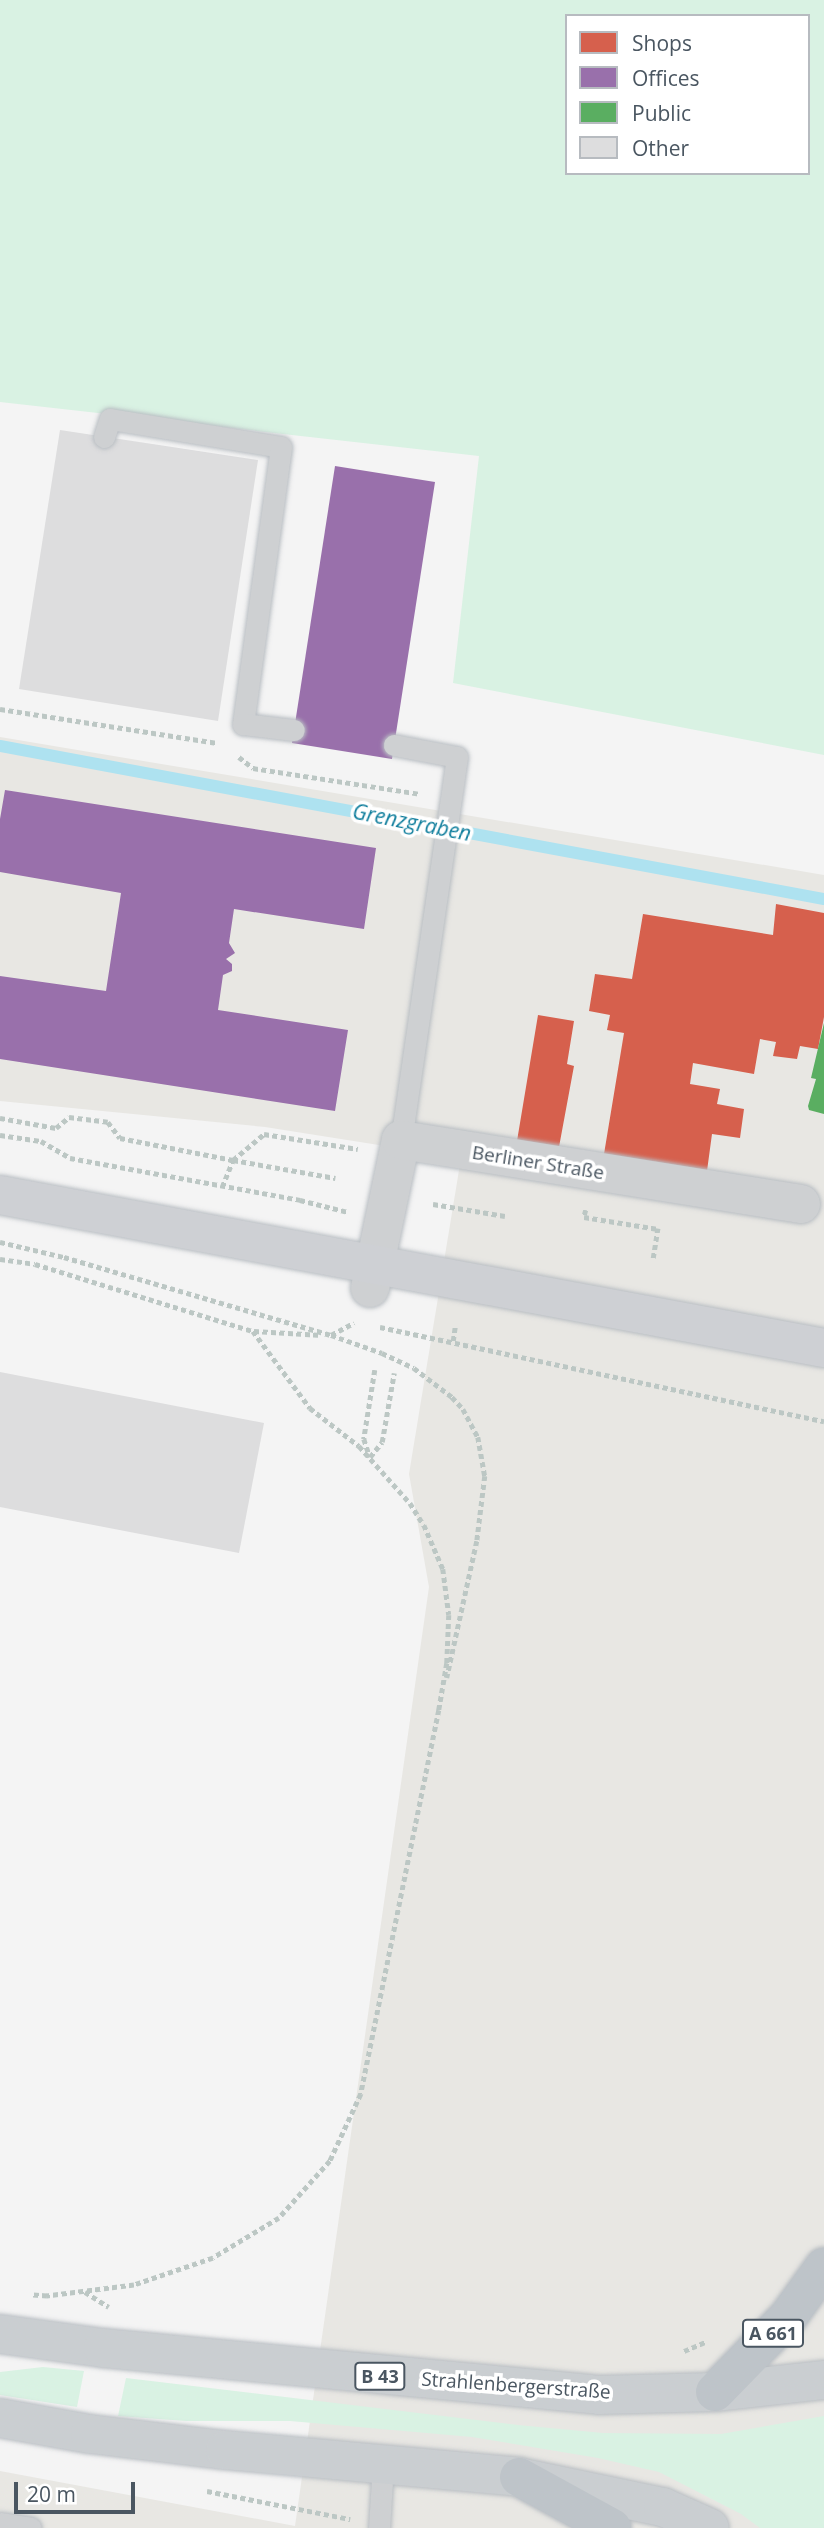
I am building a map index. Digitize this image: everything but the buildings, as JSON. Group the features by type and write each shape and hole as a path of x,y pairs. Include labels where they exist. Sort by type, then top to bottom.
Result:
{"highway":[{"name":"A 661","path":"715,2392 788,2317 824,2267"},
{"path":"519,2477 612,2528"}],"main road":[{"path":"0,1195 211,1233 367,1300 824,1372"},
{"path":"367,1300 824,1348"},
{"name":"Strahlenbergerstraße","path":"0,2334 338,2372 600,2395 715,2392 824,2380"},
{"path":"0,2418 90,2434 184,2445 519,2477 622,2496 663,2507 709,2528"}],"street":[{"name":"Berliner Straße","path":"399,1148 801,1204"},
{"path":"367,1300 399,1148"}],"lane":[{"path":"104,437 110,419 281,447 243,724 294,730"},
{"path":"394,745 457,757 451,809 443,834 399,1148"},
{"path":"379,2528 383,2464"},
{"path":"0,2523 32,2528"}],"path":[{"path":"0,1118 56,1128 69,1117 108,1122 120,1138 335,1178"},
{"path":"222,1187 233,1160 264,1134 399,1148"},
{"path":"0,1135 41,1141 61,1154 300,1200 383,1221"},
{"path":"55,1159 61,1154"},
{"path":"433,1204 505,1216"},
{"path":"653,1258 660,1217"},
{"path":"617,1223 658,1229"},
{"path":"0,1242 64,1257 331,1335 382,1353 434,1380 463,1409 481,1447 485,1476 477,1541 439,1710 362,2094 330,2161 279,2218 213,2258 134,2285 47,2296"},
{"path":"0,1259 35,1264 253,1331 331,1335 367,1300 453,1342 824,1421"},
{"path":"453,1342 455,1327"},
{"path":"253,1331 310,1408 328,1419 370,1457 417,1514 443,1569 448,1593 448,1638 439,1710"},
{"path":"370,1457 364,1439 376,1370"},
{"path":"370,1457 382,1442 394,1373"},
{"path":"85,2292 110,2308 122,2309"},
{"path":"681,2352 708,2341"}],"shaded area":[{"path":"0,737 824,875 824,2528 0,2528 0,2471 295,2526 429,1587 409,1474 461,1158 265,1127 0,1101"}],"green space":[{"path":"0,0 824,0 824,755 453,683 479,456 0,402"},
{"path":"43,2367 84,2371 77,2407 0,2395 0,2372"},
{"path":"126,2378 603,2433 721,2434 824,2416 824,2528 760,2528 741,2514 659,2472 598,2458 472,2437 290,2421 186,2421 118,2416"}],"waterway":[{"name":"Grenzgraben","path":"0,746 824,899"}]}
